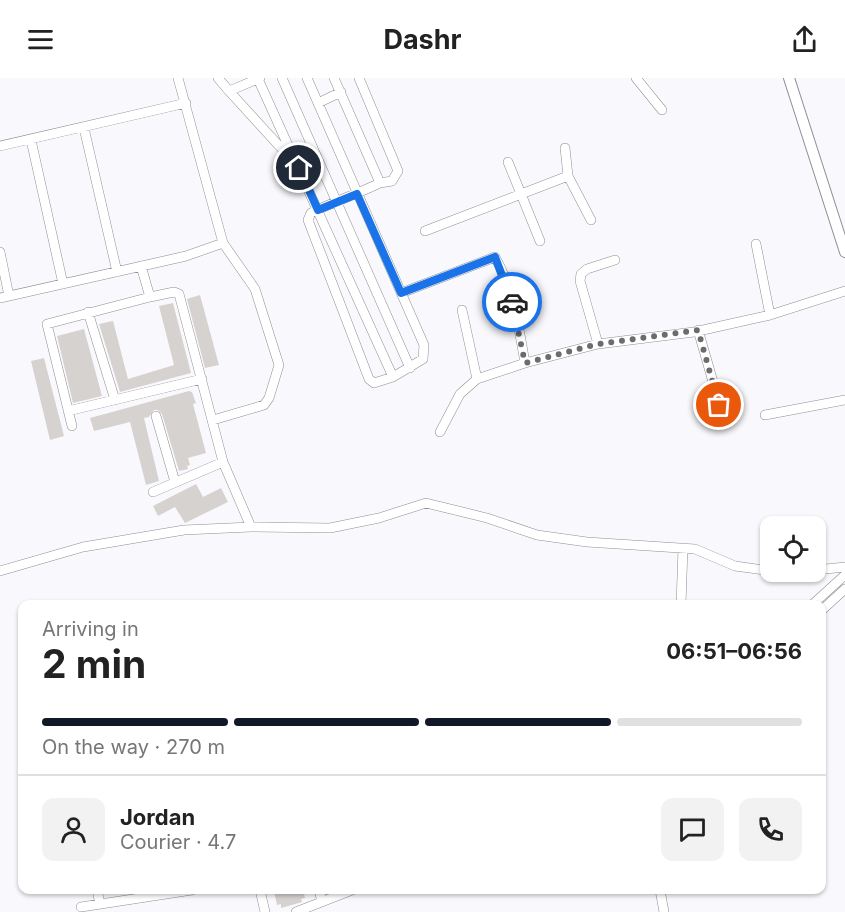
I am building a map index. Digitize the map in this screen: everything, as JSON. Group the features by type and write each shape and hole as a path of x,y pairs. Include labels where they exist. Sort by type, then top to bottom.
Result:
{"street":[{"path":"178,78 223,243 255,289 279,365 269,398 264,405 213,420"},
{"path":"218,78 299,168"},
{"path":"282,78 410,368"},
{"path":"307,78 357,194 401,293 425,352 423,359 410,368 374,383 369,379 310,228 310,213 357,194 380,183 392,181 398,171 359,78"},
{"path":"334,78 380,183"},
{"path":"636,78 662,110"},
{"path":"789,78 845,252"},
{"path":"229,92 259,79 393,377"},
{"path":"318,103 341,92"},
{"path":"0,146 186,103"},
{"path":"84,128 117,272"},
{"path":"31,140 63,284"},
{"path":"565,148 568,176 591,220"},
{"path":"508,162 540,241"},
{"path":"425,231 568,176"},
{"path":"0,252 5,297 186,256 223,243"},
{"path":"756,244 770,315"},
{"path":"401,293 495,257 505,278 518,324 525,363"},
{"path":"598,344 580,281 581,274 587,269 615,260"},
{"path":"141,266 150,297"},
{"path":"440,432 460,394 477,379 525,363 598,344 698,330 770,315 845,291"},
{"path":"72,426 46,324 177,292 223,462 251,527"},
{"path":"462,310 477,379"},
{"path":"88,312 115,400"},
{"path":"698,330 725,423"},
{"path":"68,411 202,379"},
{"path":"765,415 845,400"},
{"path":"156,416 175,482"},
{"path":"153,492 223,462"},
{"path":"0,571 82,547 184,530 251,527 330,528 379,518 426,503 487,518 537,535 587,542 695,549 735,566 760,569"},
{"path":"681,600 683,548"},
{"path":"826,569 845,567"},
{"path":"817,600 845,575"},
{"path":"826,606 845,589"},
{"path":"98,894 100,904"},
{"path":"81,907 145,894"},
{"path":"261,894 265,912"},
{"path":"320,894 322,902"},
{"path":"296,912 342,894"},
{"path":"661,894 664,912"}],"building":[{"path":"200,295 219,365 205,368 187,299"},
{"path":"173,303 191,373 120,392 99,324 113,321 128,379 174,365 159,306"},
{"path":"84,329 102,396 73,403 57,336"},
{"path":"44,358 64,436 50,440 31,361"},
{"path":"192,392 196,403 193,404 206,453 188,458 190,465 187,466 188,469 179,471 162,414 154,410 149,417 144,418 159,481 146,485 130,422 94,431 90,418"},
{"path":"196,484 203,497 221,488 228,502 185,523 175,507 158,516 153,506"},
{"path":"275,894 304,894 305,898 301,899 302,902 281,908 281,904 277,905"}],"way so far":[{"path":"512,302 525,363 598,344 698,330 719,405"}],"route":[{"path":"299,168 318,210 357,194 401,293 474,263 495,257 505,278 512,302"}]}
